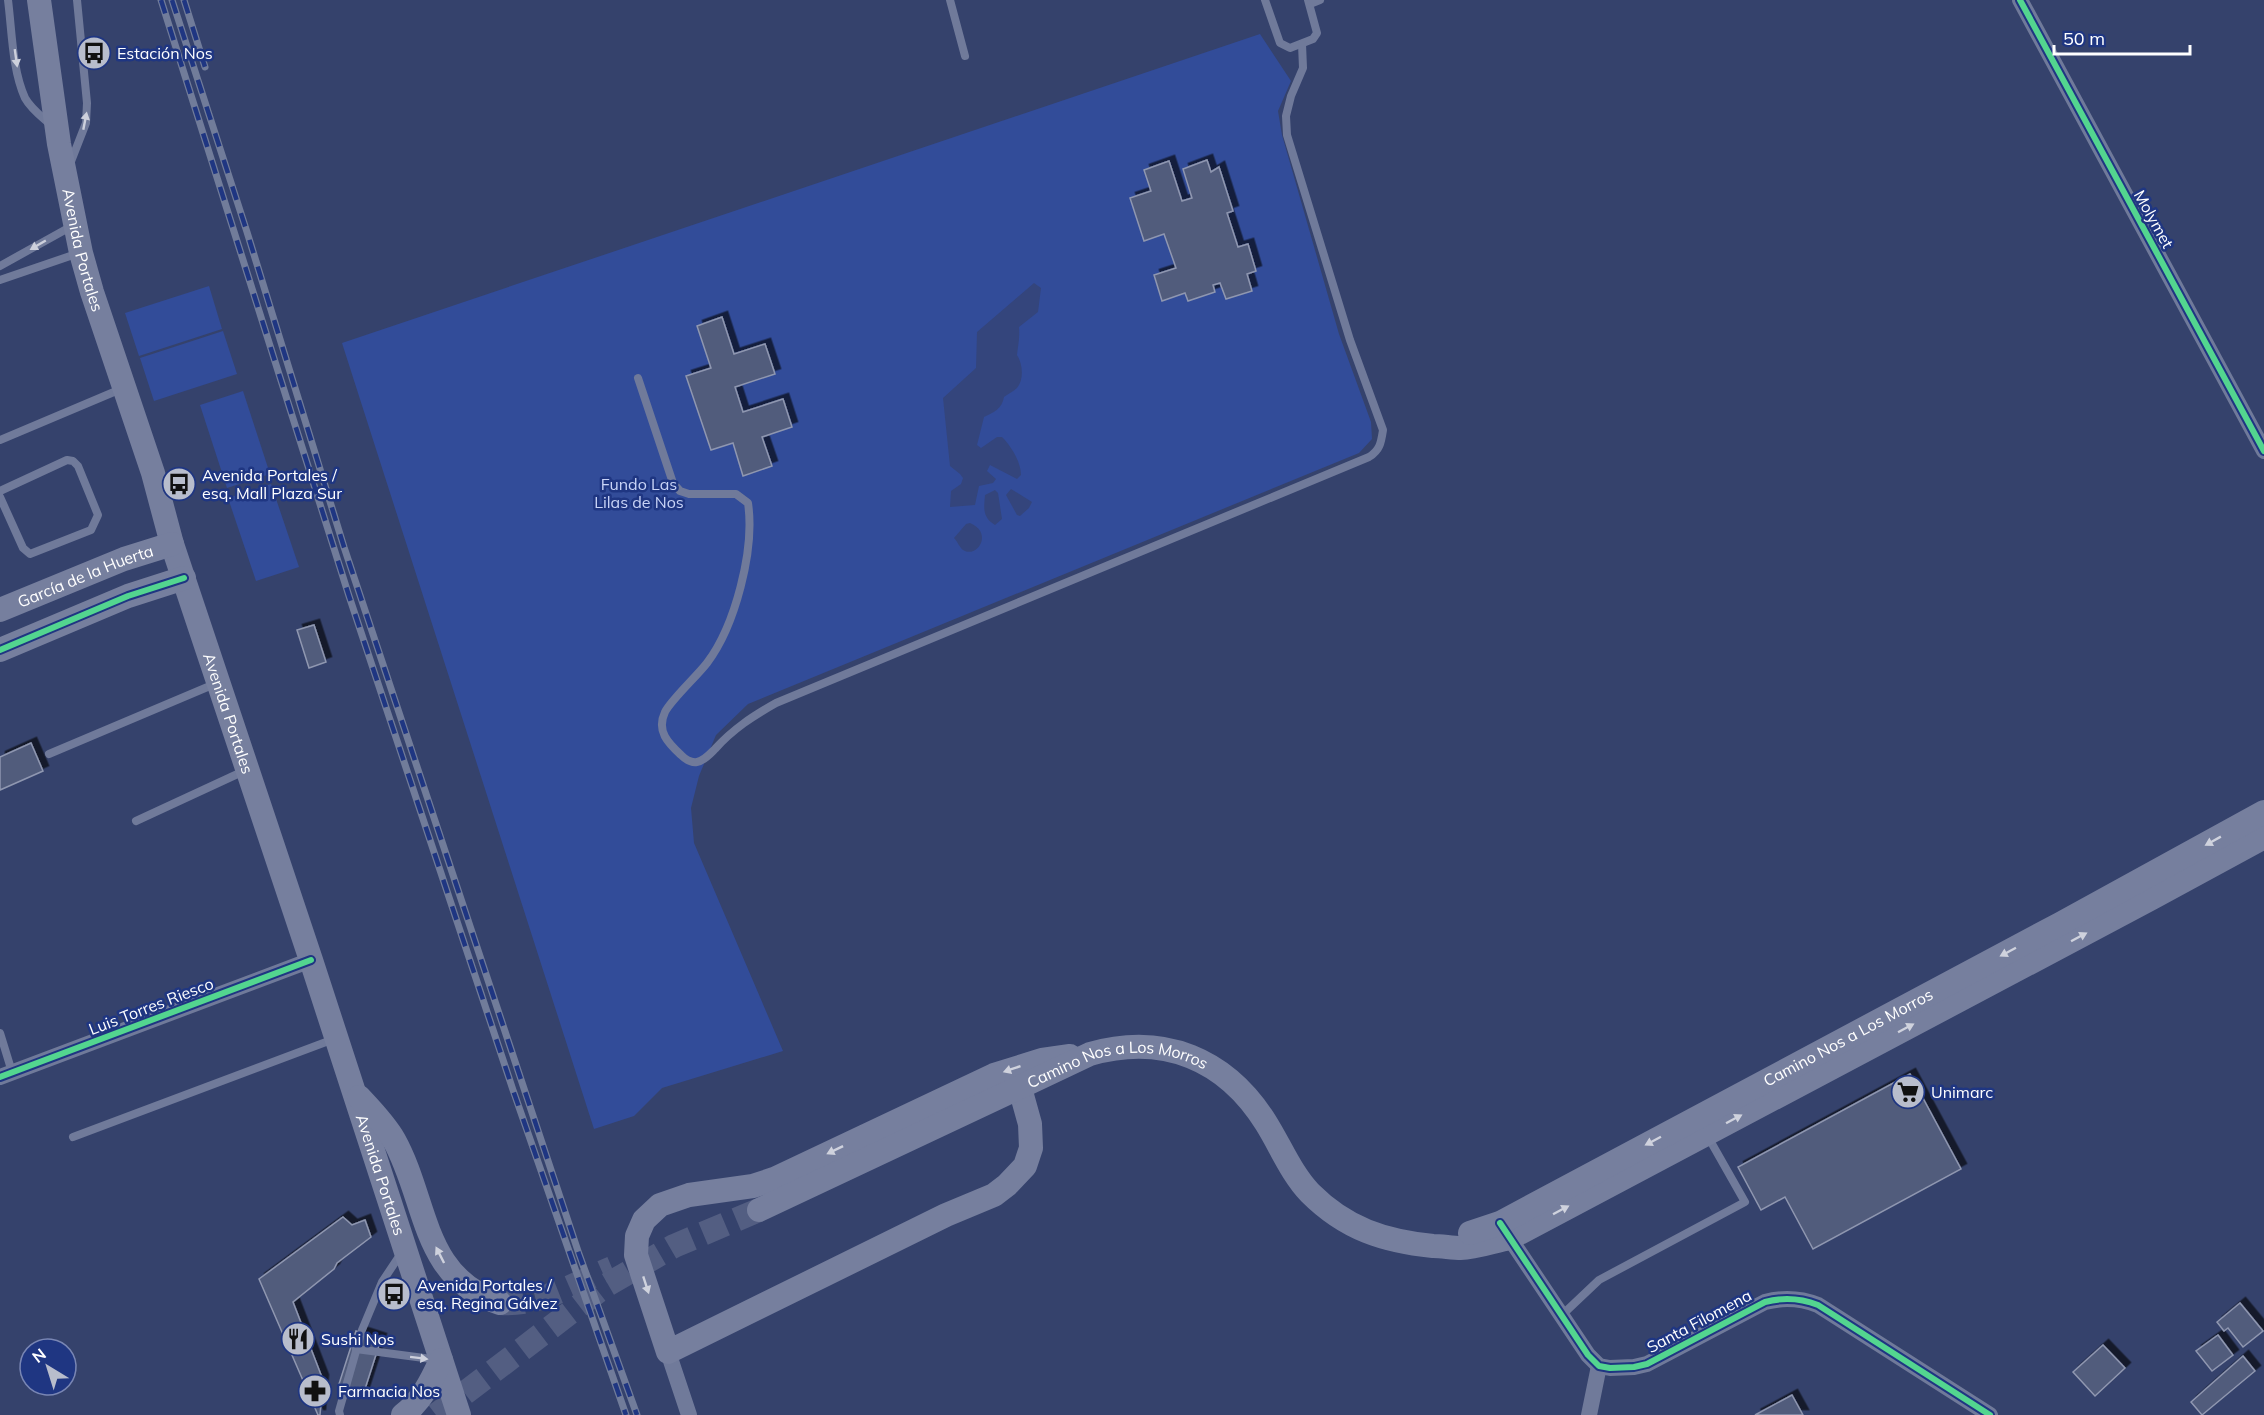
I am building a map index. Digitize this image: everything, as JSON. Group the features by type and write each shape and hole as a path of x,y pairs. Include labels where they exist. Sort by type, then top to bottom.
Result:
{"main road":[{"name":"Avenida Portales","path":"39,0 56,129 81,253 153,473 172,544 337,1038 459,1415"},
{"name":"García de la Huerta","path":"6,603 172,544"},
{"path":"87,574 101,578 109,585 111,598 104,606"},
{"name":"García de la Huerta","path":"0,650 104,606 184,578"},
{"name":"Camino Nos a Los Morros","path":"759,1210 1090,1054 1117,1048 1149,1047 1168,1049 1202,1061 1229,1079 1255,1106 1296,1176 1325,1206 1363,1230 1393,1241 1424,1245 1505,1230 1707,1134 2149,888 2264,812"},
{"name":"Camino Nos a Los Morros","path":"1505,1230 2149,888 2264,837"},
{"path":"1020,1088 1031,1131 1031,1148 1025,1166 994,1195 946,1215 668,1352 636,1255 639,1229 650,1212 660,1205 689,1195 753,1186 774,1179 994,1075 1041,1060 1090,1054"},
{"path":"354,1091 394,1140 432,1239 445,1265 464,1284 500,1303"},
{"path":"403,1415 427,1390 441,1360"}],"street":[{"name":"Molymet","path":"2020,0 2264,451"},
{"name":"Luis Torres Riesco","path":"6,1075 311,960"},
{"path":"1505,1230 1588,1355 1599,1366 1589,1415"},
{"name":"Santa Filomena","path":"1599,1366 1621,1369 1647,1364 1765,1302 1786,1298 1797,1299 1818,1305 1990,1415"},
{"path":"668,1352 689,1415"}],"lane":[{"path":"8,0 18,75 26,99 37,114 56,129"},
{"path":"65,176 83,132 87,112 87,83 77,0"},
{"path":"950,0 965,56"},
{"path":"1265,0 1280,43 1290,48 1313,39 1317,33 1309,2 1320,0"},
{"path":"638,378 673,483 680,491 689,494 736,494 748,503 751,522 748,553 730,624 708,662 665,712 662,731 666,742 688,761 697,762 708,757 748,718 776,703 1369,457 1377,451 1383,430 1350,340 1287,135 1286,116 1291,96 1303,68 1302,44"},
{"path":"0,266 75,224"},
{"path":"0,280 81,253"},
{"path":"0,440 124,388"},
{"path":"0,491 67,460 73,461 78,466 98,515 91,530 30,554 23,548 0,496"},
{"path":"49,754 219,682"},
{"path":"136,821 248,769"},
{"path":"0,1033 6,1075"},
{"path":"73,1137 337,1038"},
{"path":"1562,1316 1599,1280 1745,1202 1707,1134"},
{"path":"340,1415 339,1411 362,1330 382,1282 404,1250"},
{"path":"356,1349 441,1360"}],"green space":[{"name":"Fundo Las Lilas de Nos","path":"1260,34 1291,81 1278,111 1282,135 1339,334 1371,422 1372,439 1359,453 748,704 716,735 699,776 691,808 694,843 783,1051 662,1088 634,1116 594,1129 342,343"},
{"path":"209,286 222,329 139,356 125,313"},
{"path":"223,331 237,374 154,401 140,358"},
{"path":"243,391 270,474 227,488 200,405"},
{"path":"271,484 299,567 256,581 228,498"}],"shaded area":[{"path":"1034,283 1041,288 1038,312 1019,327 1017,355 1021,367 1021,381 1017,388 1004,397 994,412 984,417 977,445 981,448 997,437 1002,437 1015,454 1021,475 1017,479 990,465 987,471 996,479 993,483 979,486 975,505 950,507 951,491 961,484 963,478 950,466 943,398 976,368 977,332"},
{"path":"1011,489 1032,502 1020,516 1017,515 1006,495"},
{"path":"995,490 998,493 1002,519 995,525 988,519 984,508 985,495"},
{"path":"970,523 977,527 982,538 978,548 968,552 962,549 954,538 966,524"}],"building":[{"path":"1207,160 1211,172 1219,167 1233,211 1227,213 1238,247 1248,244 1256,271 1247,274 1252,291 1226,299 1220,283 1213,285 1215,292 1188,301 1185,293 1162,301 1154,275 1176,268 1164,234 1144,241 1130,198 1151,191 1144,170 1169,161 1182,201 1192,198 1183,169"},
{"path":"722,317 734,354 765,344 775,374 735,387 743,412 783,399 792,427 762,437 772,466 743,476 733,443 711,450 686,376 711,368 697,326"},
{"path":"314,625 326,662 309,668 297,630"},
{"path":"31,743 43,771 0,790 0,757"},
{"path":"1910,1074 1961,1169 1813,1249 1785,1197 1761,1210 1738,1167"},
{"path":"343,1217 352,1225 365,1220 371,1237 293,1302 323,1380 320,1415 318,1415 259,1279"},
{"path":"2240,1303 2263,1331 2243,1347 2228,1328 2224,1331 2217,1322"},
{"path":"356,1331 381,1339 364,1392 339,1384"},
{"path":"2218,1335 2233,1355 2212,1371 2196,1351"},
{"path":"2103,1345 2125,1368 2095,1396 2073,1372"},
{"path":"2243,1356 2255,1371 2202,1415 2191,1402"},
{"path":"1792,1395 1803,1415 1755,1415"}],"tunnel":[{"path":"436,1415 605,1286 674,1246 759,1210"},
{"path":"500,1303 515,1303 544,1297 612,1268"}],"railway":[{"path":"161,0 349,596 513,1090 626,1415"},
{"path":"172,0 247,232 344,547 579,1254 637,1415"},
{"path":"184,0 205,67"}],"cycle path":[{"path":"2020,0 2264,451"},
{"path":"0,650 128,596 184,578"},
{"path":"0,1077 311,960"},
{"path":"1500,1223 1588,1355 1599,1366 1610,1368 1647,1364 1765,1302 1779,1299 1798,1300 1818,1305 1990,1415"}],"place":[{"name":"Estación Nos","path":"94,53"},
{"name":"Avenida Portales / esq. Mall Plaza Sur","path":"179,484"},
{"name":"Unimarc","path":"1908,1092"},
{"name":"Avenida Portales / esq. Regina Gálvez","path":"394,1294"},
{"name":"Sushi Nos","path":"298,1339"},
{"name":"Farmacia Nos","path":"315,1391"}]}
